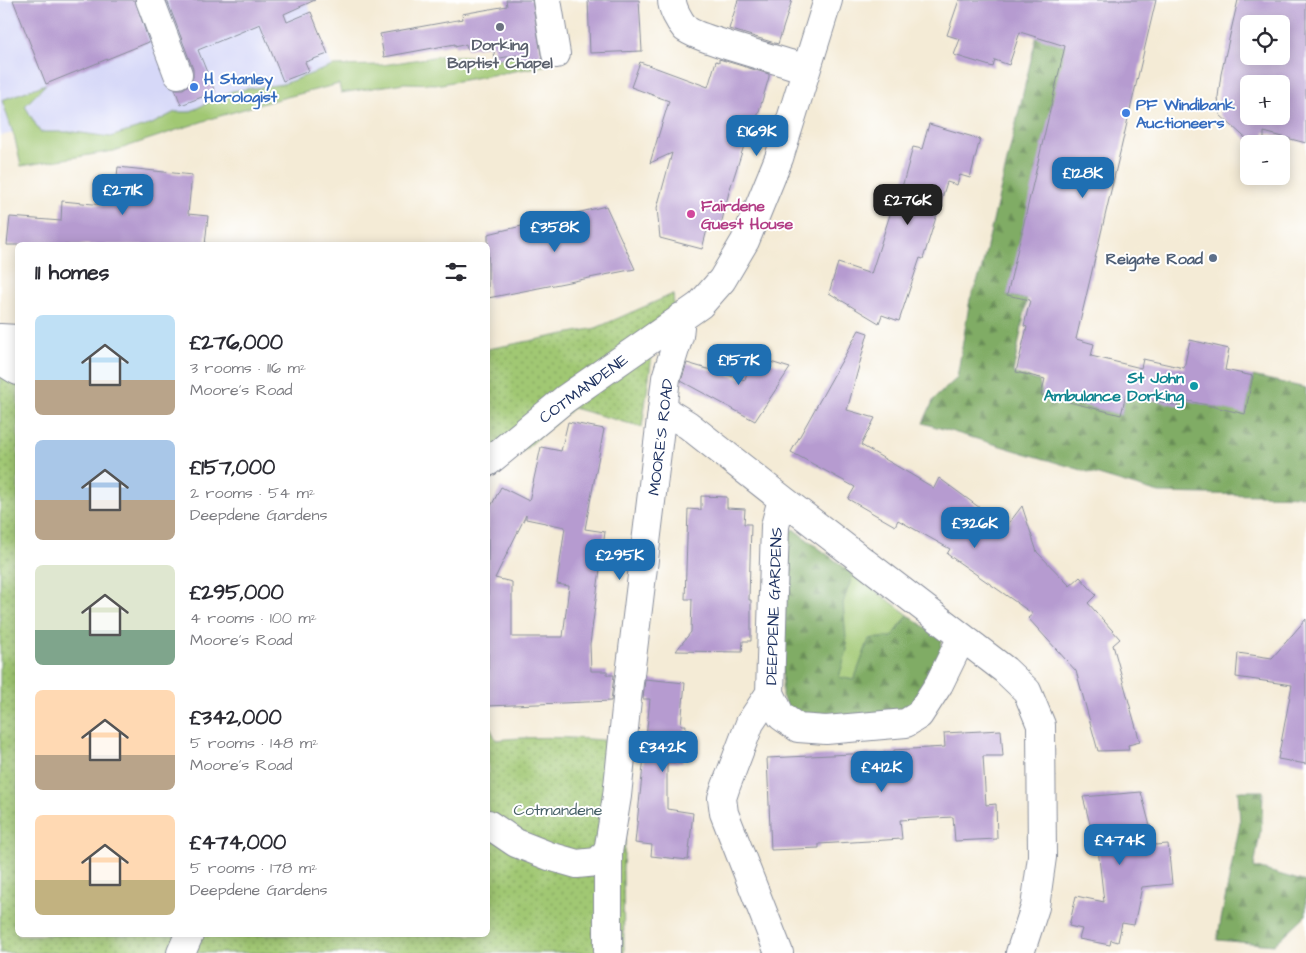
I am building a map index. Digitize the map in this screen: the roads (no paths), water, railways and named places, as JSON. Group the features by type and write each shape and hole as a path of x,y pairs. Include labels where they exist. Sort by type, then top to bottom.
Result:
{"street":[{"path":"150,0 178,74"},
{"path":"547,0 556,54"},
{"path":"672,0 672,6 685,29 711,40 806,69"},
{"path":"681,317 700,305 722,280 745,242 779,158 828,0"},
{"name":"MOORE'S ROAD","path":"608,953 608,852 617,796 666,378 679,336 681,317"},
{"name":"COTMANDENE","path":"490,460 565,400 681,317"},
{"path":"0,338 15,339"},
{"path":"0,360 15,369"},
{"name":"DEEPDENE GARDENS","path":"662,409 688,425 1005,670 1027,691 1040,724 1042,857 1035,907 1020,953"},
{"name":"DEEPDENE GARDENS","path":"782,499 775,526 770,693 781,716 798,728 826,730 906,723 919,715 939,684 962,637"},
{"path":"770,693 750,723 722,798 724,813 779,953"},
{"path":"490,825 516,843 549,856 577,864 597,862 608,852"},
{"path":"181,953 188,937"}],"place":[{"name":"Dorking Baptist Chapel","path":"500,27"},
{"name":"H Stanley Horologist","path":"194,87"},
{"name":"PF Windibank Auctioneers","path":"1126,113"},
{"name":"Fairdene Guest House","path":"691,214"},
{"name":"Reigate Road","path":"1213,258"},
{"name":"St John Ambulance Dorking","path":"1194,386"}],"park label":[{"name":"Cotmandene","path":"558,809"}]}
